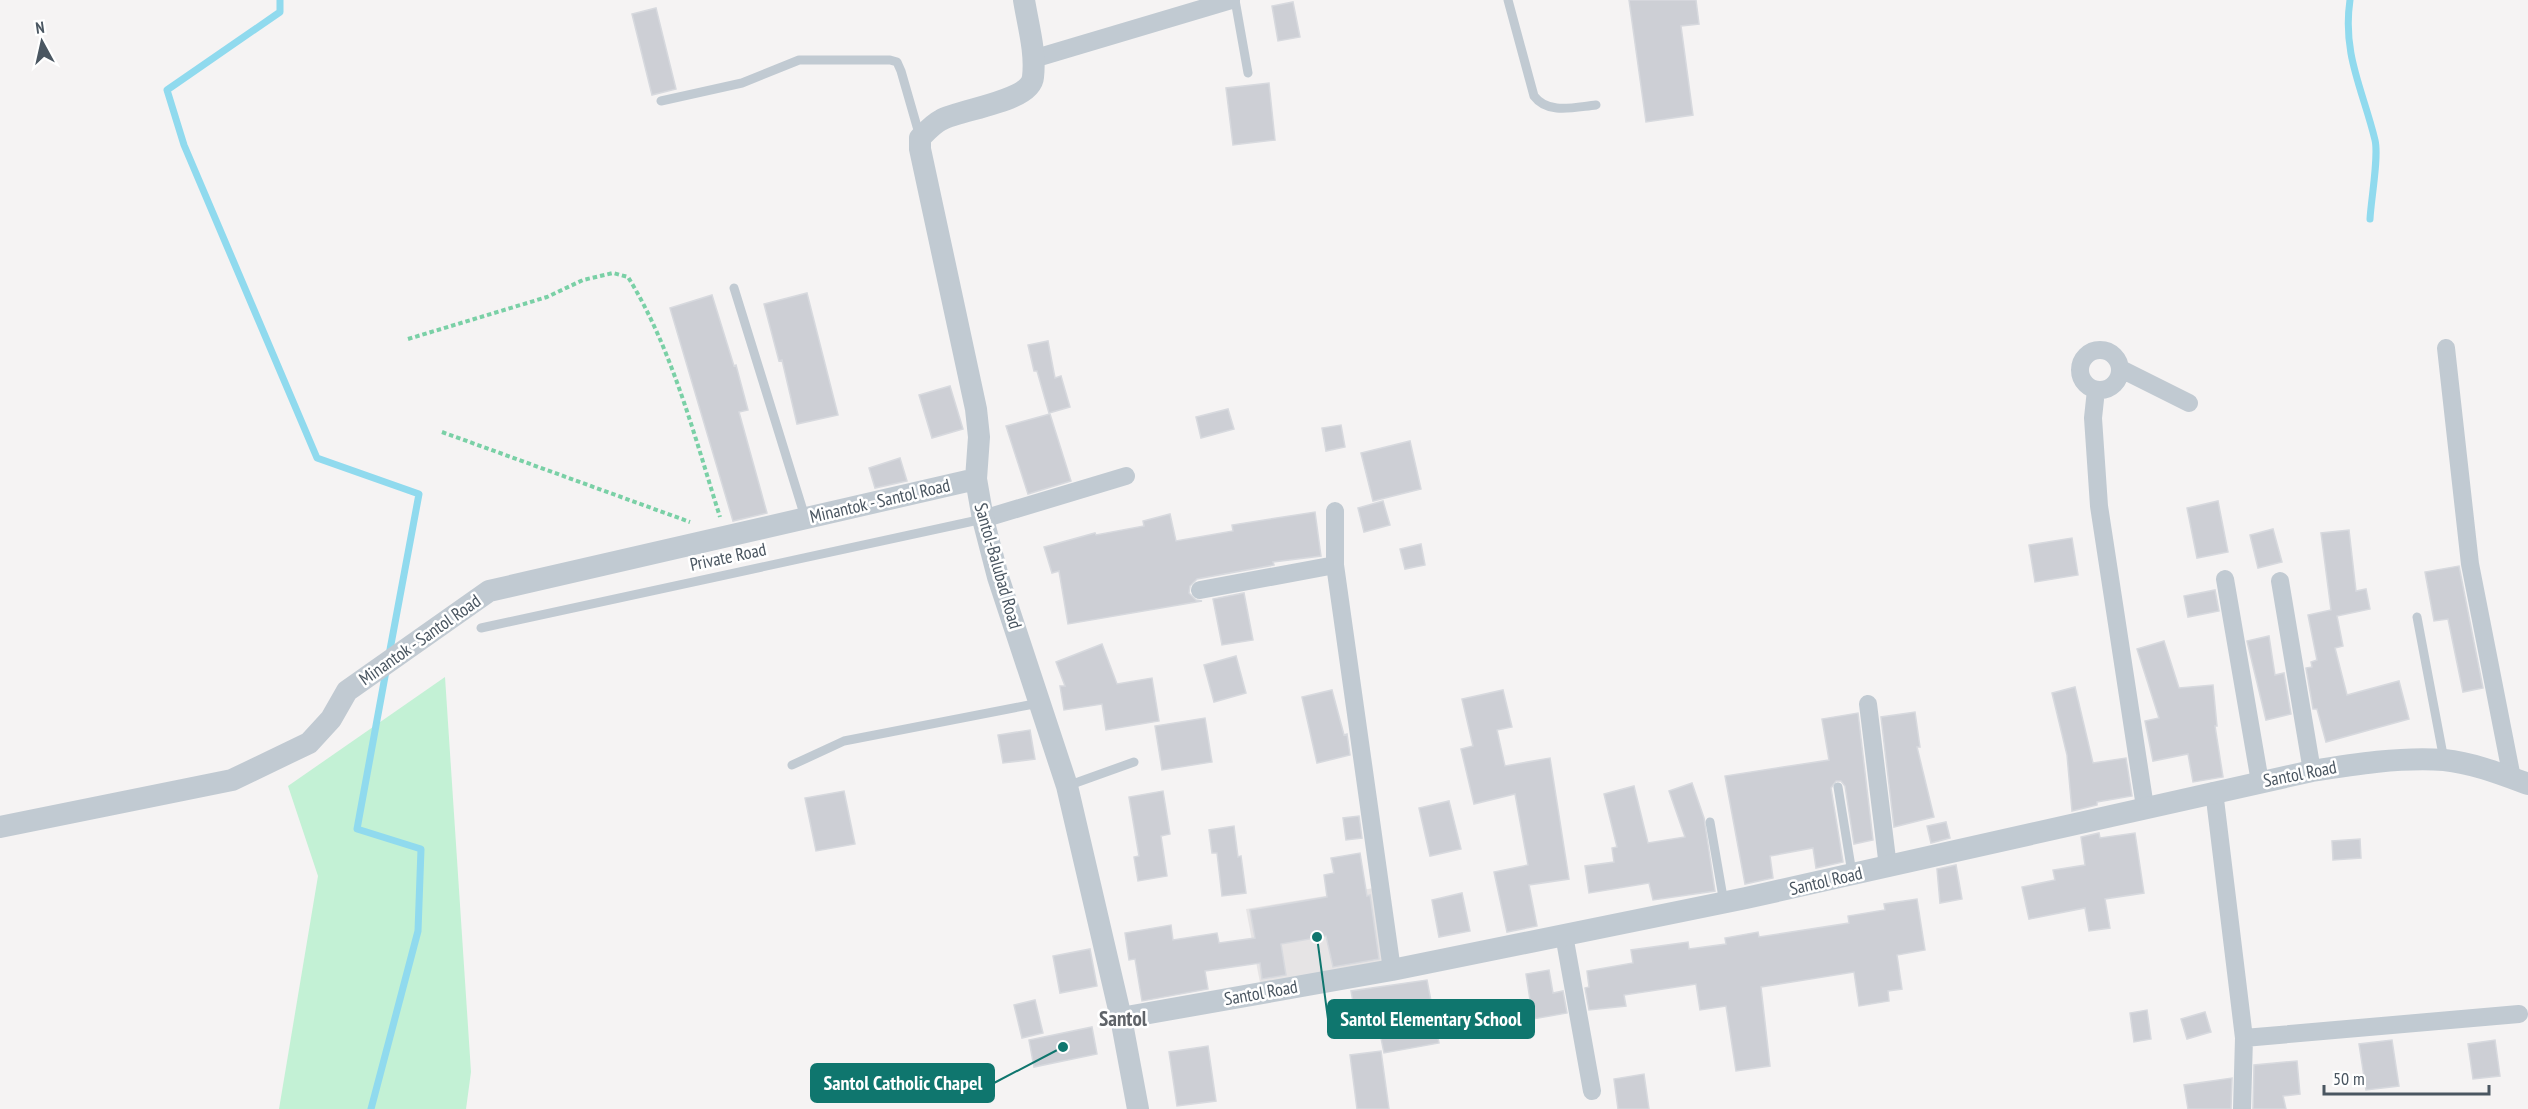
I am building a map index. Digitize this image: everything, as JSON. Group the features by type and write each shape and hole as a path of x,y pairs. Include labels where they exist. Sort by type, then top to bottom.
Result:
{"street":[{"path":"920,138 942,119 1016,96 1030,87 1033,80 1033,59 1024,0"},
{"path":"1033,59 1233,0"},
{"name":"Santol-Balubad Road","path":"920,138 976,409 979,437 976,479 982,519 998,577 1067,786 1121,1018 1138,1109"},
{"path":"2446,348 2470,564 2520,781"},
{"path":"2104,350 2119,361 2121,369 2114,386 2106,390 2096,390 2082,380 2080,371 2087,354 2104,350"},
{"path":"2121,369 2189,403"},
{"path":"2096,390 2093,418 2099,506 2145,807"},
{"path":"982,519 1126,476"},
{"name":"Minantok - Santol Road","path":"0,827 232,780 309,743 331,718 347,691 489,591 976,479"},
{"path":"1335,510 1335,564 1392,970"},
{"path":"1200,590 1335,564"},
{"path":"2225,579 2260,782"},
{"path":"2280,581 2312,771"},
{"path":"1868,704 1888,867"},
{"name":"Santol Road","path":"1121,1018 1392,970 1724,903 2214,791 2312,771 2371,762 2445,760 2489,769 2520,781"},
{"path":"2214,791 2244,1038 2242,1109"},
{"path":"1564,935 1592,1091"},
{"path":"2244,1038 2519,1014"}],"lane":[{"path":"1233,0 1248,72"},
{"path":"1508,0 1534,96 1541,104 1555,108 1596,105"},
{"path":"661,101 742,83 799,60 890,60 897,62 901,71 920,138"},
{"path":"734,288 805,517"},
{"name":"Private Road","path":"481,628 982,519"},
{"path":"2417,617 2445,760"},
{"path":"792,765 844,741 1041,703"},
{"path":"1067,786 1134,762"},
{"path":"1838,787 1852,874"},
{"path":"1710,822 1724,903"}],"path":[{"path":"408,339 548,297 583,280 613,273 628,277 645,304 688,413 726,535"},
{"path":"442,432 692,522"}],"shaded area":[{"path":"1374,888 1388,966 1261,988 1246,909"}],"green space":[{"path":"445,677 471,1072 466,1109 279,1109 318,876 288,786"}],"building":[{"path":"1629,0 1696,0 1699,24 1681,26 1693,115 1646,122"},
{"path":"1293,2 1300,37 1278,41 1272,6"},
{"path":"656,8 676,89 652,95 632,14"},
{"path":"1269,83 1275,140 1233,145 1226,88"},
{"path":"807,293 838,415 797,424 782,360 779,361 764,304"},
{"path":"712,295 734,366 736,365 748,410 739,412 767,513 733,521 670,308"},
{"path":"1048,341 1055,378 1061,376 1070,407 1049,413 1037,371 1034,371 1028,345"},
{"path":"950,386 963,429 932,438 919,395"},
{"path":"1228,409 1234,429 1201,438 1196,417"},
{"path":"1050,414 1071,481 1028,494 1006,426"},
{"path":"1341,425 1345,447 1326,451 1322,428"},
{"path":"1410,441 1421,489 1373,501 1361,453"},
{"path":"900,458 907,481 875,488 869,468"},
{"path":"1383,501 1390,525 1364,532 1358,508"},
{"path":"2218,501 2228,552 2197,558 2187,508"},
{"path":"1315,512 1321,556 1273,562 1274,565 1197,579 1190,586 1189,593 1196,600 1202,601 1068,624 1059,571 1052,573 1044,547 1095,533 1096,535 1144,526 1143,521 1170,514 1176,541 1233,531 1232,525"},
{"path":"2273,529 2282,562 2258,568 2250,535"},
{"path":"2349,530 2356,591 2366,589 2370,609 2337,616 2343,646 2335,648 2347,695 2399,681 2409,719 2326,742 2317,709 2313,709 2306,668 2312,667 2311,662 2317,660 2308,615 2331,610 2321,533"},
{"path":"2072,538 2078,575 2035,582 2029,545"},
{"path":"1421,544 1425,565 1405,569 1400,549"},
{"path":"2459,566 2483,688 2463,692 2448,619 2434,621 2425,572"},
{"path":"2215,590 2219,611 2188,617 2184,596"},
{"path":"1244,593 1253,640 1222,645 1213,599"},
{"path":"2269,636 2275,675 2284,673 2291,714 2266,720 2247,641"},
{"path":"2164,641 2179,688 2213,685 2217,726 2215,726 2223,777 2193,782 2188,754 2153,761 2145,721 2159,718 2137,649"},
{"path":"1102,644 1117,684 1152,678 1159,721 1106,730 1102,704 1064,710 1060,686 1065,686 1056,662"},
{"path":"1236,656 1246,693 1214,702 1204,665"},
{"path":"2075,687 2093,763 2126,758 2132,796 2097,802 2097,805 2072,811 2067,755 2052,693"},
{"path":"1332,690 1344,735 1347,734 1350,755 1317,763 1302,697"},
{"path":"1503,690 1512,727 1497,730 1505,766 1550,758 1569,879 1529,885 1537,926 1507,932 1494,872 1528,865 1515,794 1474,804 1461,749 1473,746 1462,699"},
{"path":"1915,712 1920,747 1917,747 1934,817 1894,827 1881,717"},
{"path":"1858,713 1873,840 1854,844 1845,786 1841,781 1836,781 1831,788 1843,862 1816,868 1813,848 1770,856 1773,878 1745,884 1725,776 1829,760 1822,719"},
{"path":"1205,718 1212,762 1162,770 1155,726"},
{"path":"1030,730 1035,759 1003,763 998,735"},
{"path":"1692,783 1704,818 1715,891 1653,900 1649,883 1589,893 1585,866 1614,862 1612,848 1617,847 1604,794 1634,786 1648,843 1685,837 1669,791"},
{"path":"844,791 855,844 816,851 805,798"},
{"path":"1163,791 1170,834 1161,836 1167,876 1138,881 1134,857 1139,856 1129,797"},
{"path":"1449,801 1461,849 1430,856 1419,808"},
{"path":"1359,816 1362,838 1346,840 1343,818"},
{"path":"1946,822 1950,838 1931,843 1927,826"},
{"path":"1234,826 1246,893 1222,896 1217,853 1212,853 1209,830"},
{"path":"2099,833 2100,838 2135,833 2144,893 2105,899 2110,928 2089,931 2085,908 2029,919 2022,887 2055,880 2053,870 2085,865 2081,837"},
{"path":"2360,839 2361,858 2333,860 2332,841"},
{"path":"1360,853 1367,896 1370,895 1379,959 1333,967 1326,936 1281,944 1286,975 1262,979 1260,963 1205,971 1208,989 1142,1001 1135,959 1129,960 1125,933 1171,925 1173,940 1217,933 1219,943 1255,938 1250,910 1327,897 1324,875 1334,873 1331,858"},
{"path":"1956,865 1962,899 1940,903 1937,869"},
{"path":"1462,893 1470,931 1439,937 1432,900"},
{"path":"1917,899 1925,950 1897,955 1902,989 1888,991 1889,1001 1859,1006 1854,972 1761,987 1770,1066 1736,1071 1726,1006 1700,1010 1696,984 1624,995 1626,1006 1589,1010 1585,988 1589,987 1587,971 1633,963 1631,950 1688,942 1689,949 1726,944 1725,938 1758,932 1759,937 1849,923 1848,916 1885,910 1884,904"},
{"path":"1090,949 1097,986 1060,993 1053,956"},
{"path":"1549,970 1553,993 1563,991 1567,1013 1533,1019 1526,974"},
{"path":"1427,980 1439,1043 1384,1053 1375,1009 1355,1013 1351,991"},
{"path":"1035,1000 1043,1033 1022,1038 1014,1005"},
{"path":"2147,1010 2151,1039 2134,1042 2130,1013"},
{"path":"2205,1012 2211,1032 2187,1039 2181,1019"},
{"path":"1092,1027 1097,1054 1034,1067 1029,1040"},
{"path":"2392,1040 2399,1086 2366,1090 2359,1044"},
{"path":"2495,1040 2500,1076 2473,1079 2468,1044"},
{"path":"1208,1046 1216,1101 1177,1106 1169,1052"},
{"path":"1381,1051 1389,1109 1357,1109 1350,1055"},
{"path":"2297,1061 2300,1094 2283,1096 2286,1109 2253,1109 2254,1065"},
{"path":"1644,1074 1649,1109 1618,1109 1614,1079"},
{"path":"2232,1078 2231,1109 2188,1109 2184,1085"}],"waterway":[{"path":"280,0 280,12 167,90 184,145 317,458 419,494 389,655"},
{"path":"2350,0 2348,19 2351,55 2376,147 2370,219"},
{"path":"371,1109 418,931 421,849 357,829 386,671"}],"place":[{"name":"Santol Elementary School","path":"1317,937"},
{"name":"Santol Catholic Chapel","path":"1063,1047"}],"district":[{"name":"Santol","path":"1123,1019"}]}
